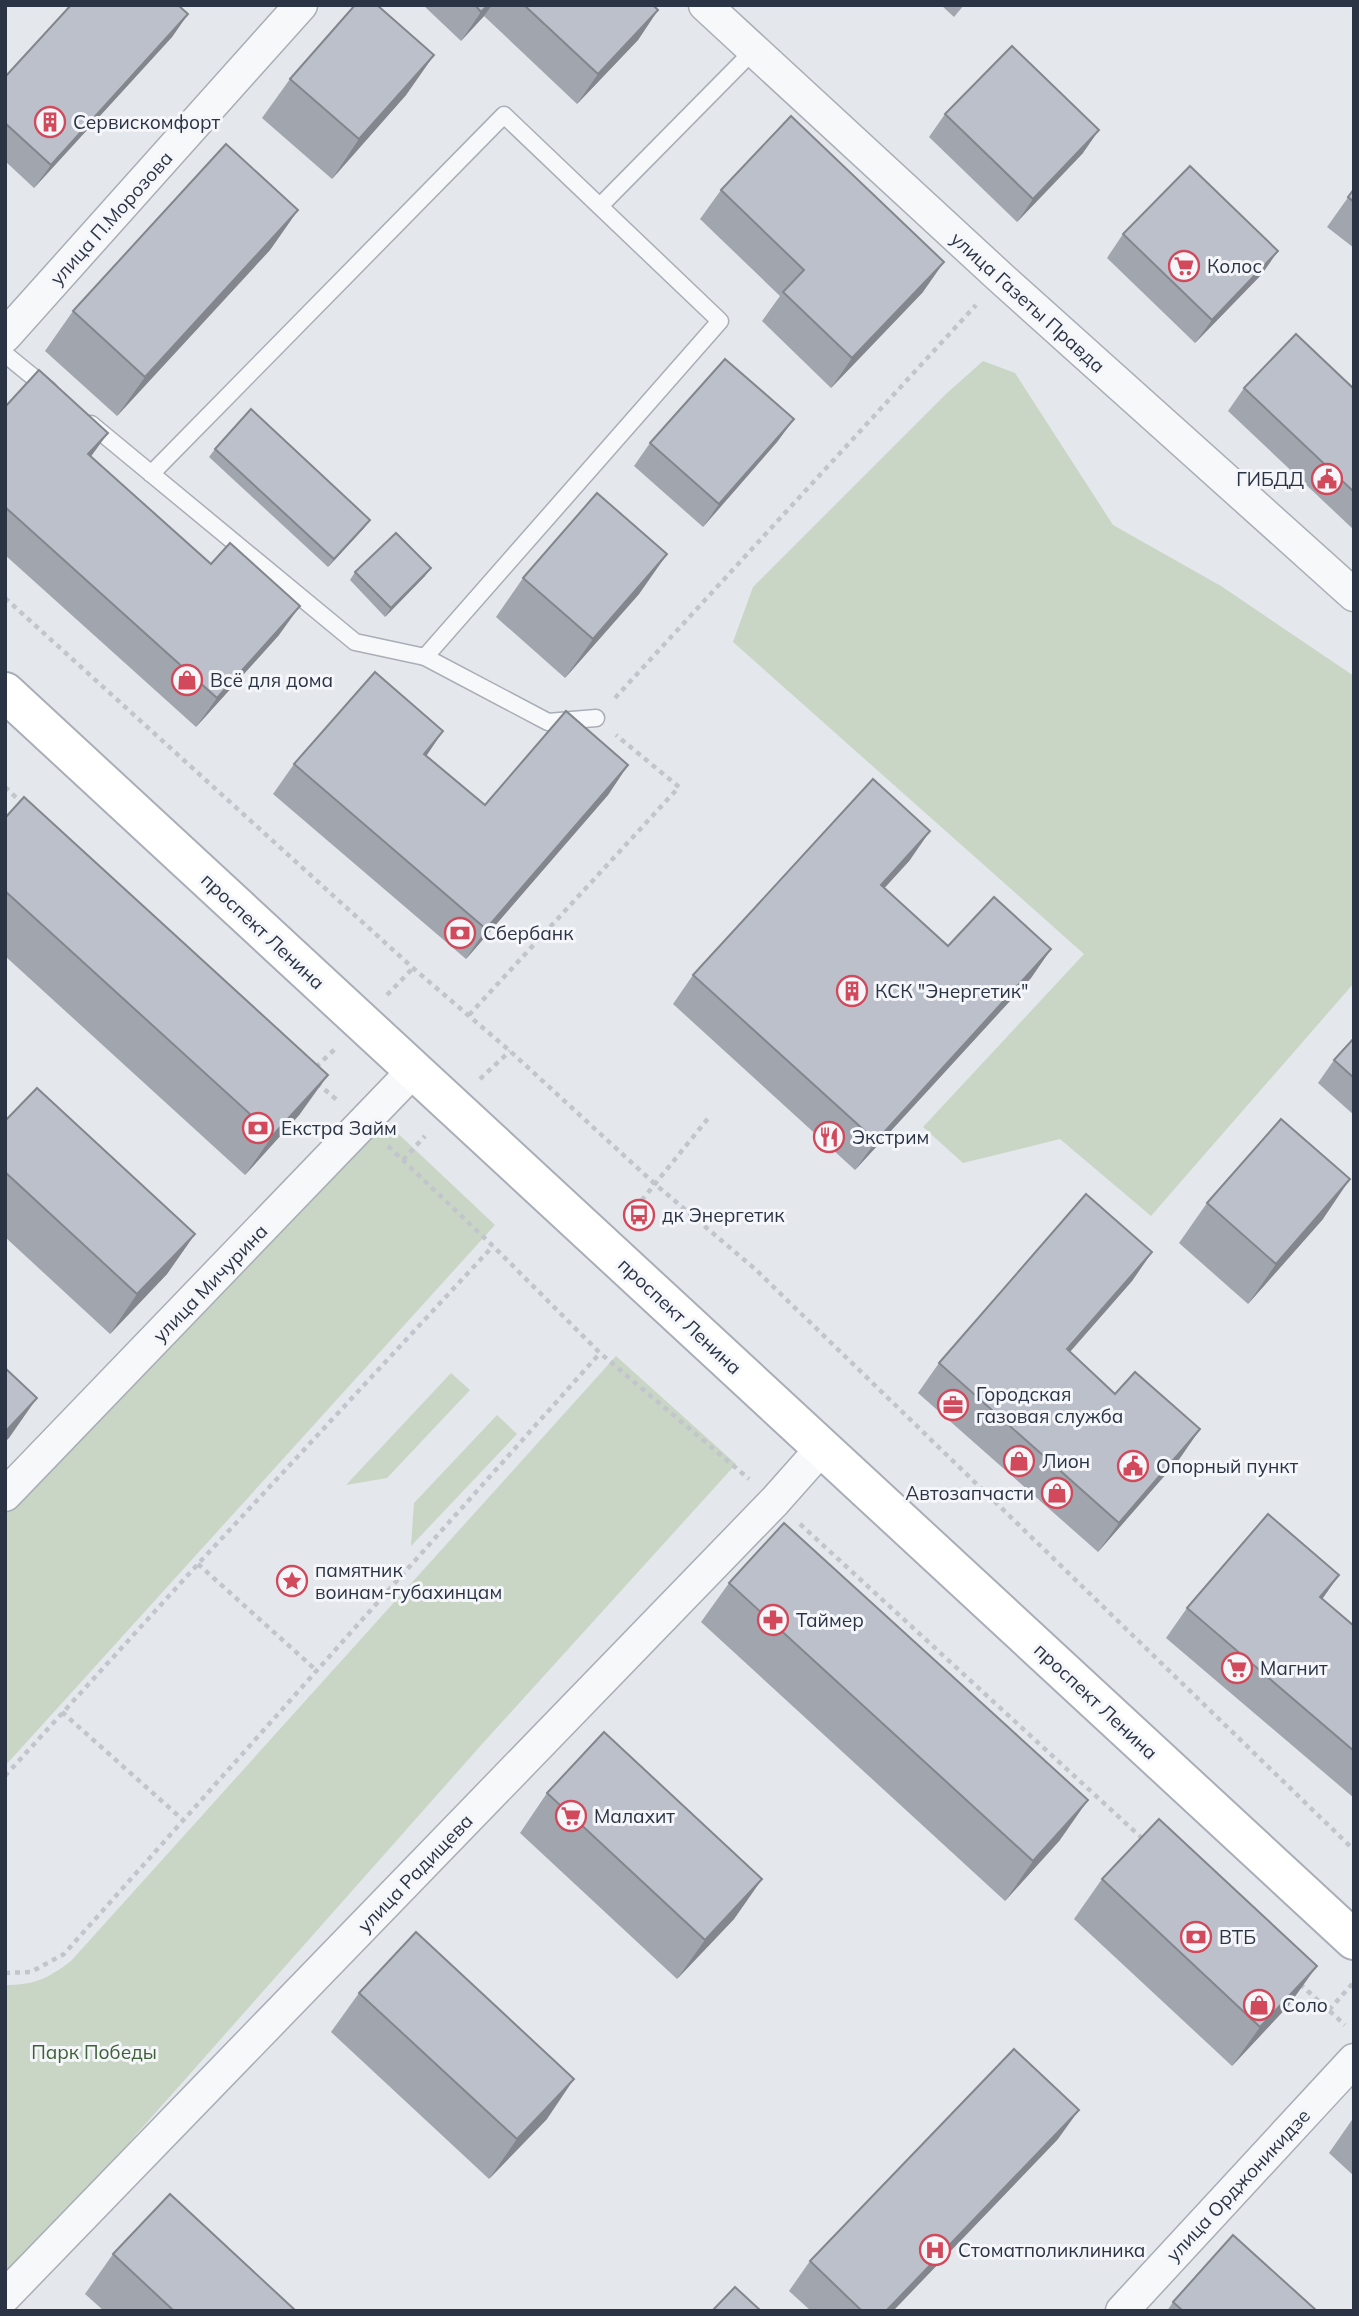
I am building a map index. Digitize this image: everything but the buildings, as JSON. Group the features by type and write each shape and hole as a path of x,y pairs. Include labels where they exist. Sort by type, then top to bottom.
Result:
{"main road":[{"name":"проспект Ленина","path":"5,692 1354,1940"}],"street":[{"name":"улица П.Морозова","path":"5,336 301,5"},
{"name":"улица Газеты Правда","path":"705,5 1001,278 1354,595"},
{"name":"улица Мичурина","path":"5,1495 414,1070"},
{"name":"улица Радищева","path":"5,2296 775,1501 822,1448"},
{"name":"улица Орджоникидзе","path":"1122,2311 1354,2060"}],"lane":[{"path":"600,206 755,49"},
{"path":"151,474 504,115 720,321 425,657"},
{"path":"5,354 57,397"},
{"path":"78,414 355,642 425,657 548,722 596,718"}],"path":[{"path":"469,1015 678,787 596,718 1001,278"},
{"path":"5,598 655,1184 755,1269 1354,1850"},
{"path":"5,787 25,806"},
{"path":"308,1076 364,1123 600,1353 775,1501 1144,1840"},
{"path":"605,1247 710,1116"},
{"path":"5,1776 493,1246"},
{"path":"5,1973 31,1972 64,1954 600,1353"},
{"path":"198,1564 316,1670"},
{"path":"62,1712 183,1819"},
{"path":"1298,1982 1354,2033"},
{"path":"1329,2010 1354,1982"}],"green space":[{"path":"983,361 1015,373 1113,525 1221,586 1354,676 1354,983 1151,1216 1060,1139 963,1163 923,1127 1084,954 733,642 753,587 947,393"},
{"path":"373,1110 495,1225 5,1766 5,1502"},
{"name":"Парк Победы","path":"616,1356 736,1464 483,1743 41,2242 11,2268 5,2269 5,1985 40,1980 71,1961"},
{"path":"451,1373 470,1390 387,1478 346,1485"},
{"path":"497,1415 517,1434 411,1546 414,1503"}],"place":[{"name":"Сервискомфорт","path":"50,122"},
{"name":"Колос","path":"1184,266"},
{"name":"ГИБДД","path":"1327,479"},
{"name":"Всё для дома","path":"187,680"},
{"name":"Сбербанк","path":"460,933"},
{"name":"КСК \"Энергетик\"","path":"852,991"},
{"name":"Екстра Займ","path":"258,1128"},
{"name":"Экстрим","path":"829,1137"},
{"name":"дк Энергетик","path":"639,1215"},
{"name":"Городская газовая служба","path":"953,1405"},
{"name":"Лион","path":"1019,1461"},
{"name":"Опорный пункт","path":"1133,1466"},
{"name":"Автозапчасти","path":"1057,1493"},
{"name":"памятник воинам-губахинцам","path":"292,1581"},
{"name":"Таймер","path":"773,1620"},
{"name":"Магнит","path":"1237,1668"},
{"name":"Малахит","path":"571,1816"},
{"name":"ВТБ","path":"1196,1937"},
{"name":"Соло","path":"1259,2005"},
{"name":"Стоматполиклиника","path":"935,2250"}]}
